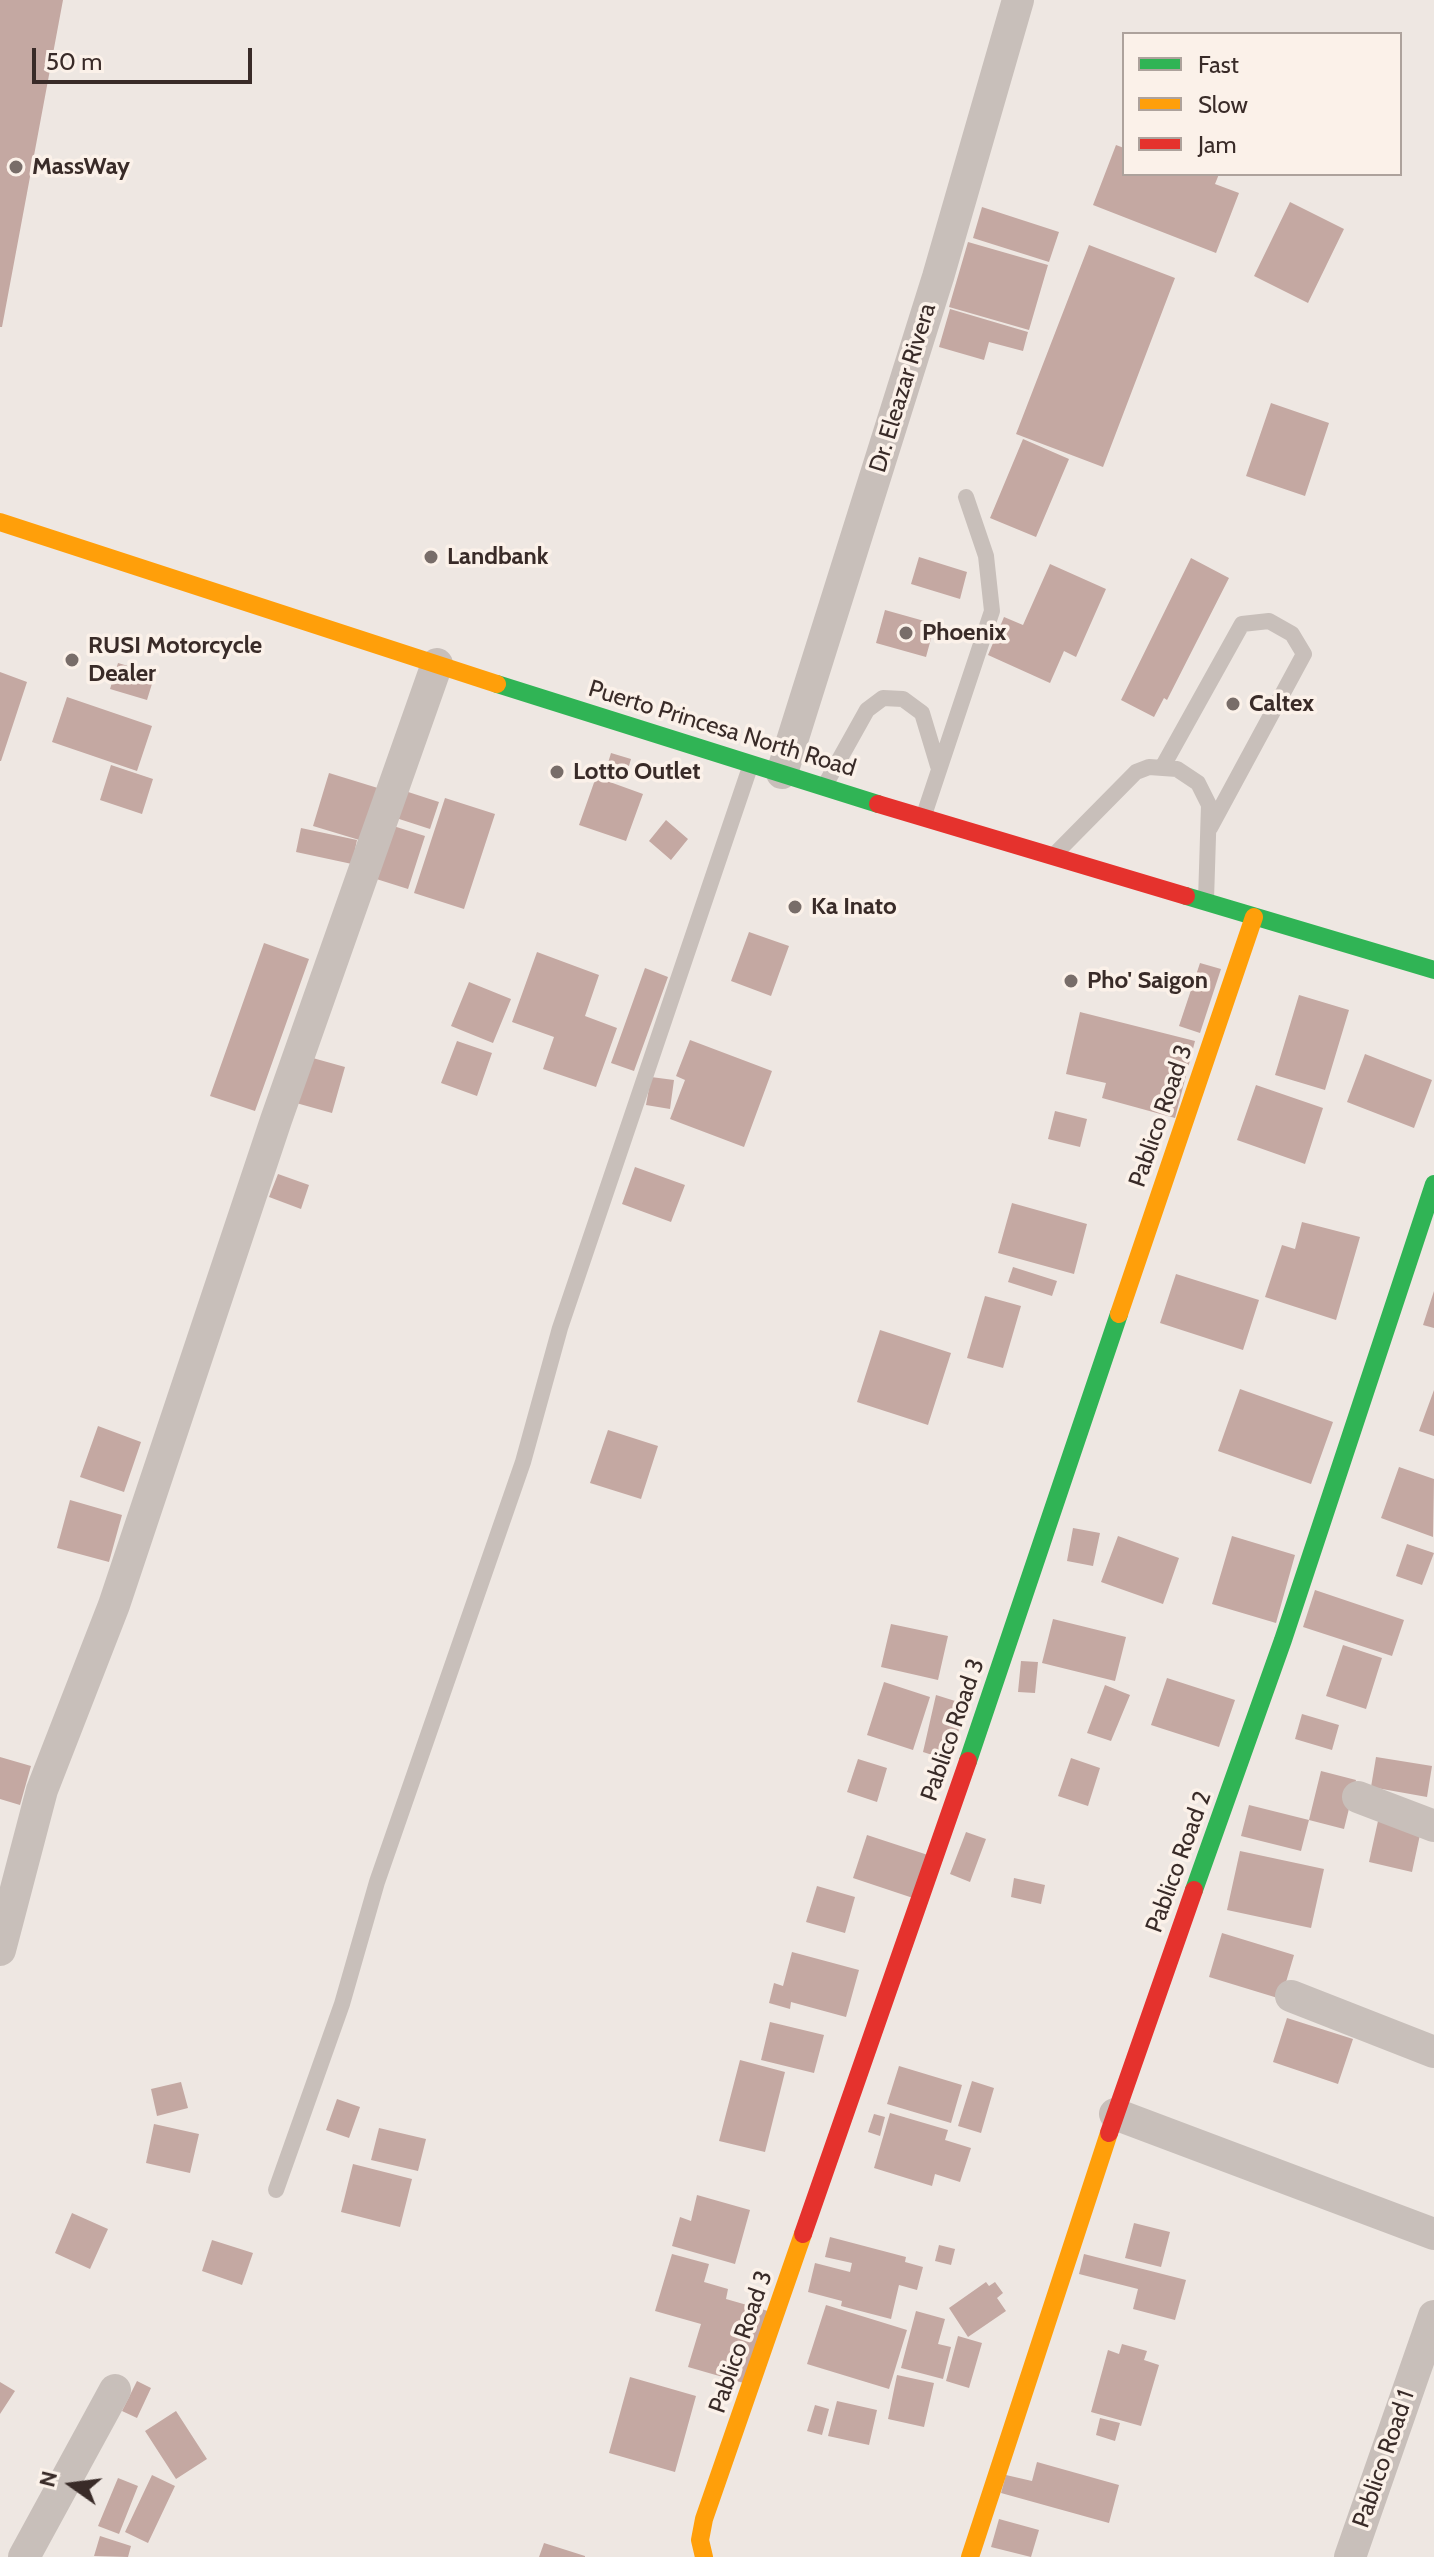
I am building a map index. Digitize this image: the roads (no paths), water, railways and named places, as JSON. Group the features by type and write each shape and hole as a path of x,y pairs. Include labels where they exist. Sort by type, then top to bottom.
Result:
{"street":[{"name":"Dr. Eleazar Rivera","path":"782,773 938,277 1018,0"},
{"name":"Puerto Princesa North Road","path":"0,522 750,766 782,773 1434,970"},
{"path":"0,1950 42,1790 114,1605 276,1120 437,664"},
{"name":"Pablico Road 3","path":"704,2557 700,2540 704,2519 958,1790 1254,917"},
{"name":"Pablico Road 2","path":"970,2557 1115,2114 1283,1640 1434,1184"},
{"path":"1358,1797 1434,1826"},
{"path":"1291,1996 1434,2052"},
{"path":"1115,2114 1434,2234"},
{"name":"Pablico Road 1","path":"1350,2557 1434,2316"},
{"path":"24,2557 115,2390"}],"lane":[{"path":"924,817 992,611 986,556 966,497"},
{"path":"1163,766 1242,624 1269,621 1292,634 1304,654 1210,828"},
{"path":"824,787 867,710 883,698 903,699 922,713 938,768"},
{"path":"276,2190 342,2004 398,1822 523,1462 560,1328 750,766"},
{"path":"1053,856 1136,772 1163,766 1177,769 1198,783 1209,805 1206,902"}],"place":[{"name":"MassWay","path":"16,167"},
{"name":"Landbank","path":"431,557"},
{"name":"Phoenix","path":"906,633"},
{"name":"RUSI Motorcycle Dealer","path":"72,660"},
{"name":"Caltex","path":"1233,704"},
{"name":"Lotto Outlet","path":"557,772"},
{"name":"Ka Inato","path":"795,907"},
{"name":"Pho' Saigon","path":"1071,981"}]}
